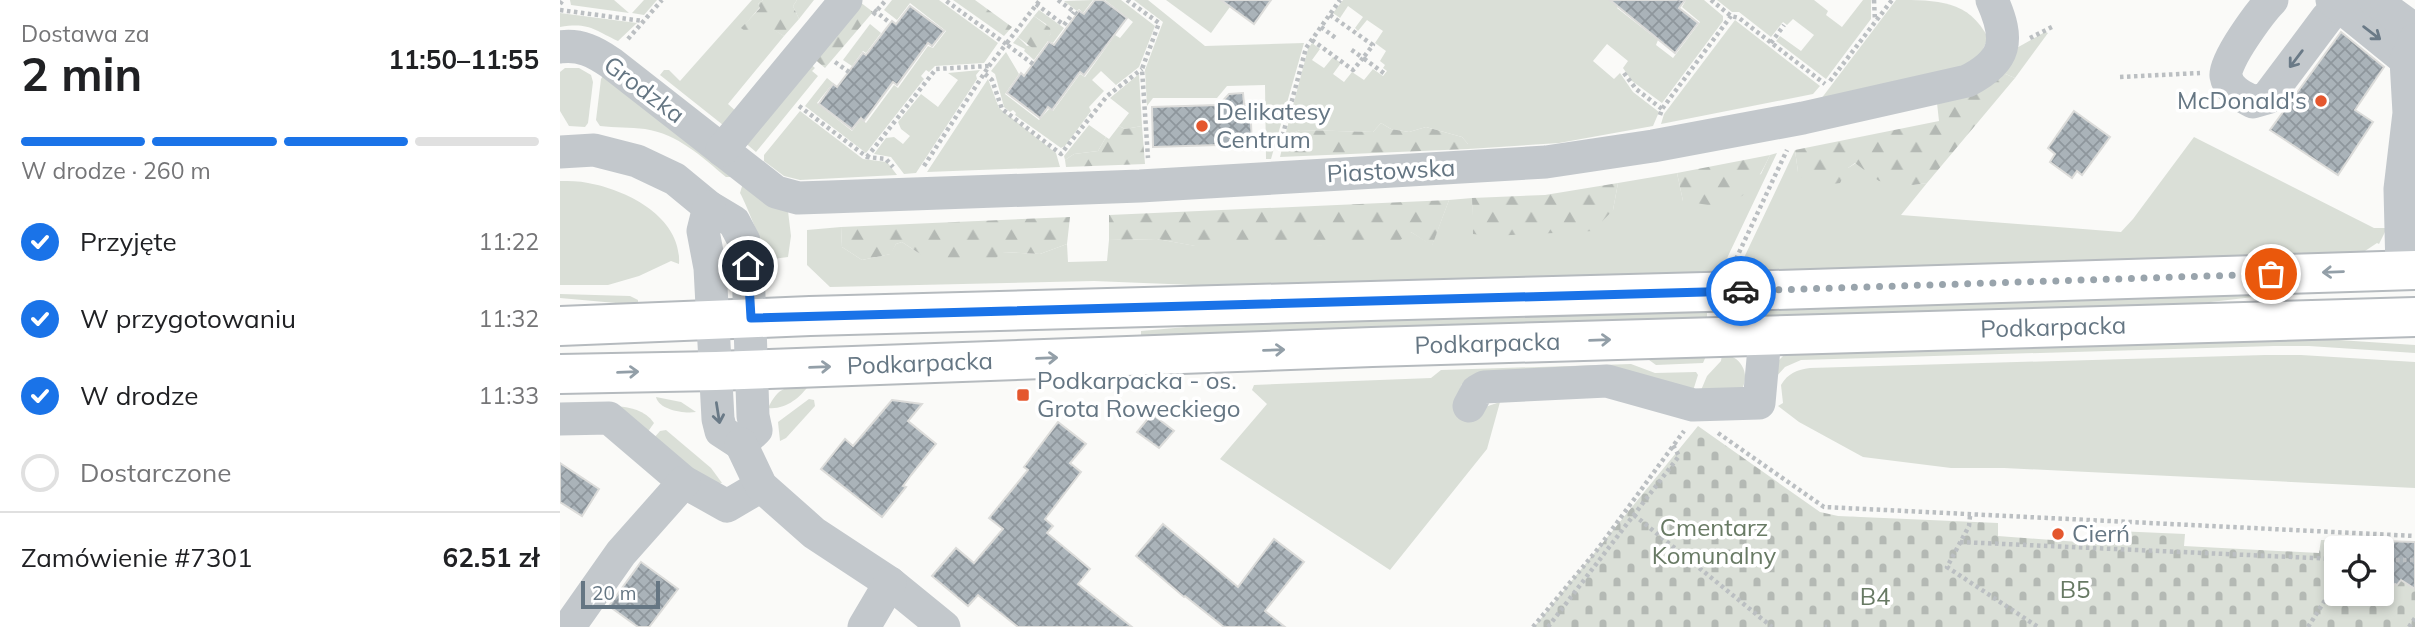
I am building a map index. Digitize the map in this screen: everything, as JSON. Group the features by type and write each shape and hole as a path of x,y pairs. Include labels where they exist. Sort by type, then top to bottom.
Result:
{"main road":[{"name":"Podkarpacka","path":"560,326 712,319 1756,291 2408,270"},
{"name":"Podkarpacka","path":"560,374 2415,317"}],"street":[{"name":"Piastowska","path":"722,150 776,192 798,198 1140,186 1546,162 1653,146 1802,118 1967,81 1996,62 2002,47 2002,29 1993,0"},
{"path":"2272,0 2229,61 2225,74 2231,87 2253,102 2267,98 2339,2 2412,43"},
{"path":"2374,0 2412,43 2408,270"},
{"path":"722,150 863,11"},
{"name":"Grodzka","path":"560,47 570,46 592,51 722,150"},
{"path":"560,152 594,150 637,161 675,179 734,222 744,241 751,318 734,370 716,402 721,431 741,444 761,486 814,533 891,583 944,627"},
{"path":"709,206 703,231 710,268 712,319 734,370"},
{"path":"1469,406 1477,391 1484,387 1607,381 1694,411 1759,403 1765,337"},
{"path":"560,419 609,418 684,482 727,506 761,486"},
{"path":"569,627 621,553 684,482"},
{"path":"864,627 891,583"}],"path":[{"path":"863,11 886,0"},
{"path":"945,0 1032,64"},
{"path":"1060,2 1071,0"},
{"path":"1127,0 1158,23 1142,69 1149,167"},
{"path":"1276,161 1303,58 1340,0"},
{"path":"1711,0 1731,16 1739,18 1826,86"},
{"path":"1874,0 1875,22"},
{"path":"923,167 989,66 1038,2 1064,25 1075,13 1060,2"},
{"path":"560,10 643,21"},
{"path":"863,11 890,23"},
{"path":"1312,40 1353,70 1373,45 1330,15"},
{"path":"1653,146 1662,109 1731,16"},
{"path":"1771,43 1784,25"},
{"path":"1321,27 1337,39"},
{"path":"1349,48 1385,74"},
{"path":"826,72 843,52"},
{"path":"835,62 849,72"},
{"path":"867,157 936,69 989,66"},
{"path":"985,74 992,80 1002,109 1062,154 1107,96 1142,69"},
{"path":"1624,73 1636,89 1662,109"},
{"path":"2120,77 2177,74"},
{"path":"791,116 806,97"},
{"path":"799,106 867,157 886,159 895,169"},
{"path":"1533,627 1597,550 1673,445 1694,411 1824,507 2415,536"},
{"path":"1548,627 1679,456 1673,445"},
{"path":"1634,515 1772,627"},
{"path":"1970,516 1969,526 1947,567 2038,627"},
{"path":"1960,542 2324,558"},
{"path":"2394,560 2415,560"},
{"path":"2308,627 2324,602"},
{"path":"2409,627 2415,618"}],"green space":[{"path":"570,0 614,0 629,13 571,5"},
{"path":"644,0 657,0 644,15 632,13"},
{"path":"752,0 763,0 742,28 765,24 784,36 728,104 738,113 723,125 660,75 664,70 669,70 680,81"},
{"path":"763,0 797,0 793,6 799,19 784,36 765,25 751,36 741,28 760,8 758,4"},
{"path":"797,0 814,0 799,19 793,6"},
{"path":"892,0 939,0 998,43 984,63 935,66 929,72 926,70 921,76 924,79 866,153 805,106 827,78 833,83 817,103 852,131 861,119 866,123 894,85 898,88 928,46 933,48 946,31 910,3 897,20 884,10"},
{"path":"953,0 975,0 1012,27 1004,36"},
{"path":"1093,0 1083,13 1064,1"},
{"path":"1105,0 1121,0 1155,26 1139,67 1116,85 1101,71 1092,80 1104,91 1089,107 1091,111 1061,148 1015,115 1013,110 1010,112 1004,107 995,74 991,71 1006,52 1019,74 1005,94 1039,120 1049,109 1053,111 1080,74 1085,77 1115,35 1120,38 1133,22"},
{"path":"1134,0 1148,0 1205,46 1304,43 1271,159 1266,159 1265,85 1227,86 1217,98 1153,98 1147,106 1145,70 1163,22"},
{"path":"1166,0 1235,0 1211,33"},
{"path":"1343,0 1614,0 1620,4 1617,8 1658,40 1656,45 1673,58 1700,22 1682,7 1686,0 1704,0 1723,16 1723,21 1662,103 1632,81 1623,68 1628,61 1607,44 1593,61 1614,79 1620,73 1633,92 1659,112 1653,126 1559,143 1468,149 1468,144 1462,137 1426,127 1409,132 1391,129 1381,123 1373,132 1300,130 1285,136 1308,49 1312,43 1320,49 1312,60 1324,68 1333,57 1341,63 1333,74 1344,82 1352,72 1364,80 1373,69 1383,76 1387,71 1380,61 1386,51 1375,43 1383,31 1367,20 1358,31 1355,28 1363,17 1348,6 1340,18 1333,13"},
{"path":"1717,0 1814,0 1828,11 1826,15 1842,27 1863,0 1871,0 1871,19 1826,79 1776,41 1780,36 1801,51 1814,35 1793,19 1787,25 1783,22 1771,37 1739,12 1732,12"},
{"path":"1896,0 1938,2 1961,9 1971,16 1988,38 1976,65 1821,99"},
{"path":"860,2 873,12 825,68 812,57"},
{"path":"1039,10 1064,28 1053,43 1048,41 1034,60 1025,49 1013,43 1018,37 1027,46 1040,42 1051,34 1046,24 1034,16"},
{"path":"560,13 637,23 618,41 585,26 560,27"},
{"path":"1034,16 1050,28 1051,34 1035,50 1018,37"},
{"path":"1735,20 1820,86 1813,94 1661,124 1664,114"},
{"path":"870,24 881,33 852,66 843,60"},
{"path":"2045,32 2048,33 2015,78 2003,73 2013,50"},
{"path":"808,62 815,68 812,71 818,76 756,152 743,141"},
{"path":"565,68 579,68 591,75 593,82 588,123 585,127 569,126 560,111 560,72"},
{"path":"980,70 976,75 977,79 916,173 904,174 891,157 874,154 886,138 894,137 903,144 910,136 901,129 898,122 921,94 938,107 958,80 948,73"},
{"path":"605,73 731,177 726,177 689,147 668,136 645,129 600,126 596,120 601,79"},
{"path":"2003,73 2015,78 1927,183 1913,185 1879,181 1855,163 1848,168 1840,183 1809,187 1798,172 1795,150 1939,121 1937,103"},
{"path":"1139,74 1142,126 1125,129 1119,126 1129,113 1110,98"},
{"path":"988,79 999,108 1056,153 1060,167 927,172"},
{"path":"800,111 863,159 887,162 897,175 800,180 784,176 764,161 764,155"},
{"path":"1381,123 1391,129 1409,132 1426,127 1462,137 1468,144 1468,149 1280,157 1285,136 1300,130 1373,132"},
{"path":"1089,125 1106,137 1098,151 1074,154 1065,160 1064,156"},
{"path":"1119,126 1125,129 1142,126 1145,164 1066,167 1065,160 1074,154 1098,151 1106,137 1109,139"},
{"path":"2194,137 2374,228 2387,228 2379,244 2362,253 1741,274 1741,264 1795,150 1798,172 1848,168 1856,163 1912,185 1927,183 1901,215 2121,232"},
{"path":"1777,153 1719,275 1243,287 1094,281 830,287 807,265 807,230 841,227 842,247 862,260 890,254 896,244 902,242 920,254 1040,254 1067,244 1068,262 1107,261 1109,240 1157,239 1196,246 1316,246 1411,232 1432,245 1449,200 1472,198 1474,234 1613,210 1618,183 1677,173 1683,201 1761,174 1770,155"},
{"path":"1770,155 1752,186 1739,198 1722,205 1683,201 1677,173"},
{"path":"560,181 604,187 620,192 650,209 672,233 678,248 679,264 671,261 639,276 608,285 560,285"},
{"path":"743,183 788,211 791,236 788,257 773,259 764,247 740,193"},
{"path":"1618,183 1613,210 1593,231 1491,236 1473,234 1472,198 1545,195"},
{"path":"1449,200 1432,246 1411,232 1395,244 1195,246 1157,239 1109,240 1109,215"},
{"path":"1070,217 1067,244 1040,254 1002,252 994,260 933,259 902,242 896,244 891,254 862,260 842,247 841,227"},
{"path":"2262,291 2262,296 2185,305 1742,319 1743,307"},
{"path":"560,294 630,296 638,300 638,305 560,298"},
{"path":"1723,307 1724,311 1707,313 1707,321 1141,338 1141,331 1243,322"},
{"path":"2308,338 2415,345 2415,353 2274,346 1801,360 1785,367 1774,379 1777,362 1786,353"},
{"path":"1722,354 1739,361 1742,366 1745,377 1742,389 1699,395 1707,376 1721,361"},
{"path":"2265,355 2415,362 2415,488 2004,468 1951,468 1863,457 1799,422 1778,406 1783,403 1781,385 1784,381 1793,373 1810,368"},
{"path":"1706,356 1703,363 1656,365 1645,357"},
{"path":"1631,364 1655,373 1696,372 1698,375 1691,397 1462,384 1459,391 1476,410 1500,402 1487,449 1390,570 1220,459 1267,404 1252,390 1254,385 1431,378 1441,370"},
{"path":"809,385 792,402 768,408 776,395 784,389"},
{"path":"656,397 681,402 696,412 679,412 667,408"},
{"path":"809,399 814,400 815,406 786,438 780,441 778,422"},
{"path":"615,406 637,410 654,423 647,433"},
{"name":"Cmentarz Komunalny","path":"1698,426 1820,512 1838,516 1998,523 1998,536 2092,543 2093,530 2185,534 2184,546 2319,553 2321,540 2324,540 2324,606 2394,606 2394,555 2415,556 2415,627 1534,627"},
{"path":"666,430 711,468 722,483 713,485 654,438 660,431"}],"building":[{"path":"1095,0 1103,0 1127,18 1084,75 1080,72 1052,110 1048,107 1040,118 1007,93 1021,73 1024,76 1049,42 1054,45 1079,11 1084,14"},
{"path":"1221,0 1271,0 1254,24"},
{"path":"1610,0 1685,0 1679,8 1698,23 1675,53"},
{"path":"910,6 944,31 932,46 928,43 897,85 893,82 864,121 861,118 852,129 819,104 833,84 837,87 863,53 866,55 892,21 896,24"},
{"path":"2341,32 2384,67 2355,110 2373,122 2338,175 2270,130"},
{"name":"Delikatesy Centrum","path":"1243,93 1244,104 1250,104 1252,144 1153,147 1152,107 1219,105 1229,94"},
{"path":"2074,111 2110,137 2082,175 2077,171 2072,178 2050,162 2055,154 2048,148"},
{"path":"892,400 922,404 908,421 936,444 882,517 821,469 845,439 853,446"},
{"path":"1152,414 1174,431 1159,448 1137,432"},
{"path":"1058,422 1086,444 1070,463 1081,472 1045,519 1053,526 1047,533 1090,569 1078,584 1132,627 1018,627 978,595 968,606 932,576 956,548 974,563 1003,529 989,518 1028,470 1024,467"},
{"path":"560,463 599,489 582,516 560,502"},
{"path":"1163,524 1238,587 1274,539 1304,562 1265,611 1285,627 1224,627 1184,597 1136,556"},
{"path":"2394,541 2415,542 2415,589 2401,580 2395,584"},
{"path":"641,562 678,589 649,627 638,627 609,606"}],"way so far":[{"path":"1741,291 2271,274"}],"place":[{"name":"McDonald's","path":"2321,101"},
{"name":"Delikatesy Centrum","path":"1202,126"},
{"name":"Podkarpacka - os. Grota Roweckiego","path":"1023,395"},
{"name":"Cierń","path":"2058,534"}],"route":[{"path":"748,266 751,318 1741,291"}],"park label":[{"name":"B5","path":"2075,590"},
{"name":"B4","path":"1875,597"}]}
